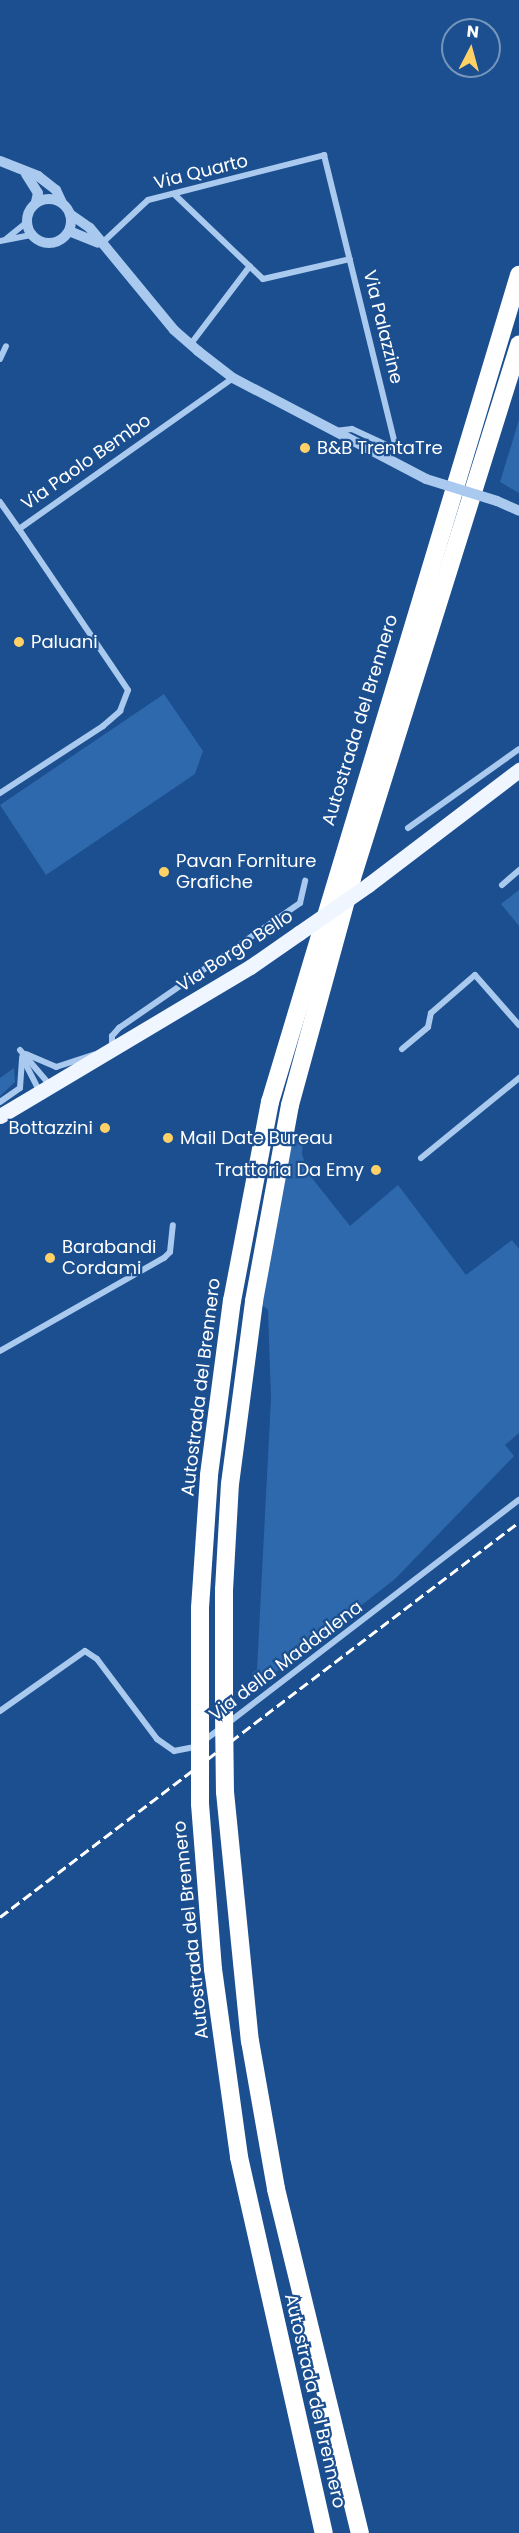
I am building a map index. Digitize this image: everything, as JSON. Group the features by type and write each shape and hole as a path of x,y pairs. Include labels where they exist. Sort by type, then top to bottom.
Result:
{"highway":[{"name":"Autostrada del Brennero","path":"324,2533 238,2157 213,1969 200,1804 200,1608 210,1464 232,1301 270,1101 519,275"},
{"name":"Autostrada del Brennero","path":"360,2533 276,2188 250,2041 225,1792 224,1590 230,1484 254,1301 290,1105 352,878 519,345"}],"main road":[{"name":"Via Borgo Bello","path":"0,1116 109,1052 299,933 368,885 519,770"}],"street":[{"name":"Via Quarto","path":"100,244 148,200 324,155"},
{"name":"Via Palazzine","path":"324,155 395,444 392,447 352,429 334,431"},
{"path":"0,161 24,171 56,190 70,214 90,228 100,244 190,345 233,378 426,479 497,501 519,511"},
{"path":"3,240 27,222 36,202 34,182 24,171"},
{"path":"174,194 263,279 350,259"},
{"path":"36,202 46,198 63,203"},
{"path":"69,231 70,214"},
{"path":"27,222 32,235"},
{"path":"69,231 100,244"},
{"path":"3,240 32,235 52,243 69,231"},
{"path":"190,345 250,267"},
{"path":"0,359 6,346"},
{"name":"Via Paolo Bembo","path":"0,793 103,726 120,711 128,690 19,529 233,378"},
{"path":"0,502 19,529"},
{"path":"408,828 519,749"},
{"path":"501,885 519,870"},
{"name":"Via Borgo Bello","path":"24,1056 56,1067 81,1056 109,1052 112,1035 119,1028 300,903 305,881"},
{"path":"402,1049 428,1027 431,1013 475,975 519,1025"},
{"path":"24,1056 45,1088"},
{"path":"24,1056 45,1088"},
{"path":"0,1102 20,1088 24,1056"},
{"path":"421,1158 519,1078"},
{"path":"0,1352 165,1258 170,1252 173,1224"},
{"name":"Via della Maddalena","path":"0,1711 85,1651 97,1659 158,1739 174,1751 186,1751 363,1623 519,1500"}],"shaded area":[{"path":"519,420 519,493 500,482"},
{"path":"164,694 203,751 195,774 46,875 0,805"},
{"path":"519,890 519,926 501,904"},
{"path":"14,1068 15,1082 0,1096 0,1078"},
{"path":"303,1138 302,1154 308,1173 350,1226 398,1185 466,1275 512,1240 519,1249 519,1433 505,1445 514,1456 395,1579 254,1689 252,1673 257,1670 271,1398 268,1310 259,1302 292,1144"}],"railway":[{"path":"0,1917 519,1522"}],"place":[{"name":"B&B TrentaTre","path":"305,448"},
{"name":"Paluani","path":"19,642"},
{"name":"Pavan Forniture Grafiche","path":"164,872"},
{"name":"Bottazzini","path":"105,1128"},
{"name":"Mail Date Bureau","path":"168,1138"},
{"name":"Trattoria Da Emy","path":"376,1170"},
{"name":"Barabandi Cordami","path":"50,1258"}]}
